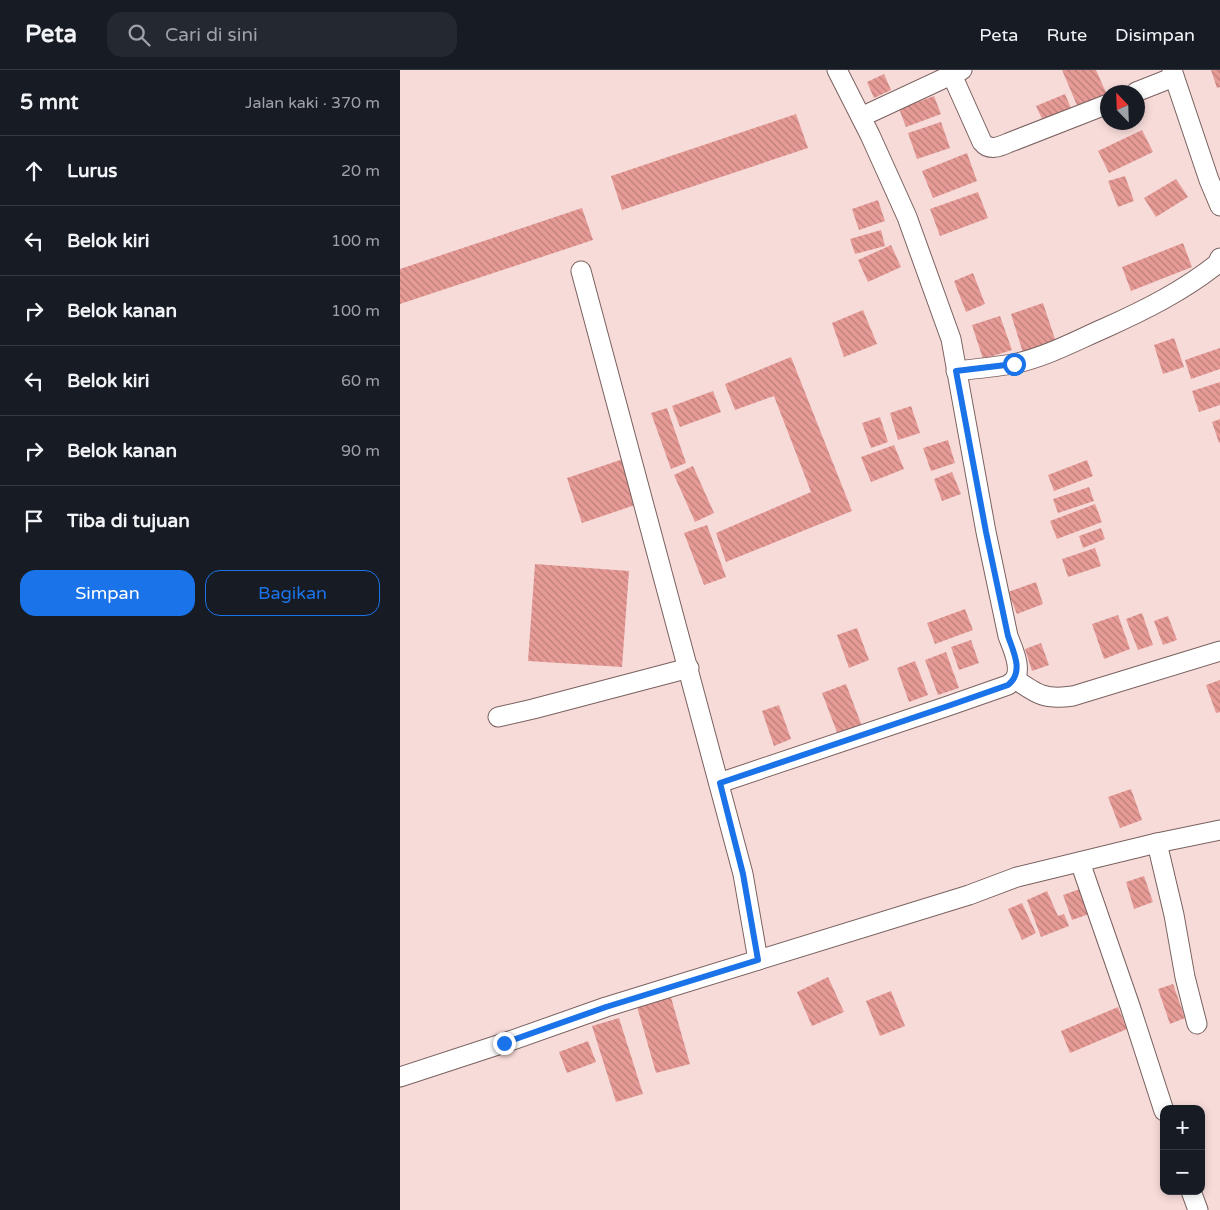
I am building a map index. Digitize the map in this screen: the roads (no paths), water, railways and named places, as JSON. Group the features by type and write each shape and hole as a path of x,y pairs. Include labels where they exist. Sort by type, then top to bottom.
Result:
{"street":[{"path":"720,783 1008,685 1015,679 1017,670 986,532 951,339 907,218 861,117 837,70"},
{"path":"861,117 957,72 982,142 985,146 992,148 1100,107"},
{"path":"1145,88 1173,74 1209,180 1220,206"},
{"path":"956,371 1014,364 1045,355 1127,319 1185,287 1219,265"},
{"path":"581,271 720,783 743,874 758,960"},
{"path":"1015,679 1033,692 1044,696 1058,698 1074,696 1220,651"},
{"path":"498,717 689,668"},
{"path":"400,1076 504,1043 606,1007 969,895 1017,877 1157,843 1220,830"},
{"path":"1157,843 1174,915 1185,977 1198,1024"},
{"path":"1080,862 1162,1105"},
{"path":"1192,1195 1198,1210"}]}
